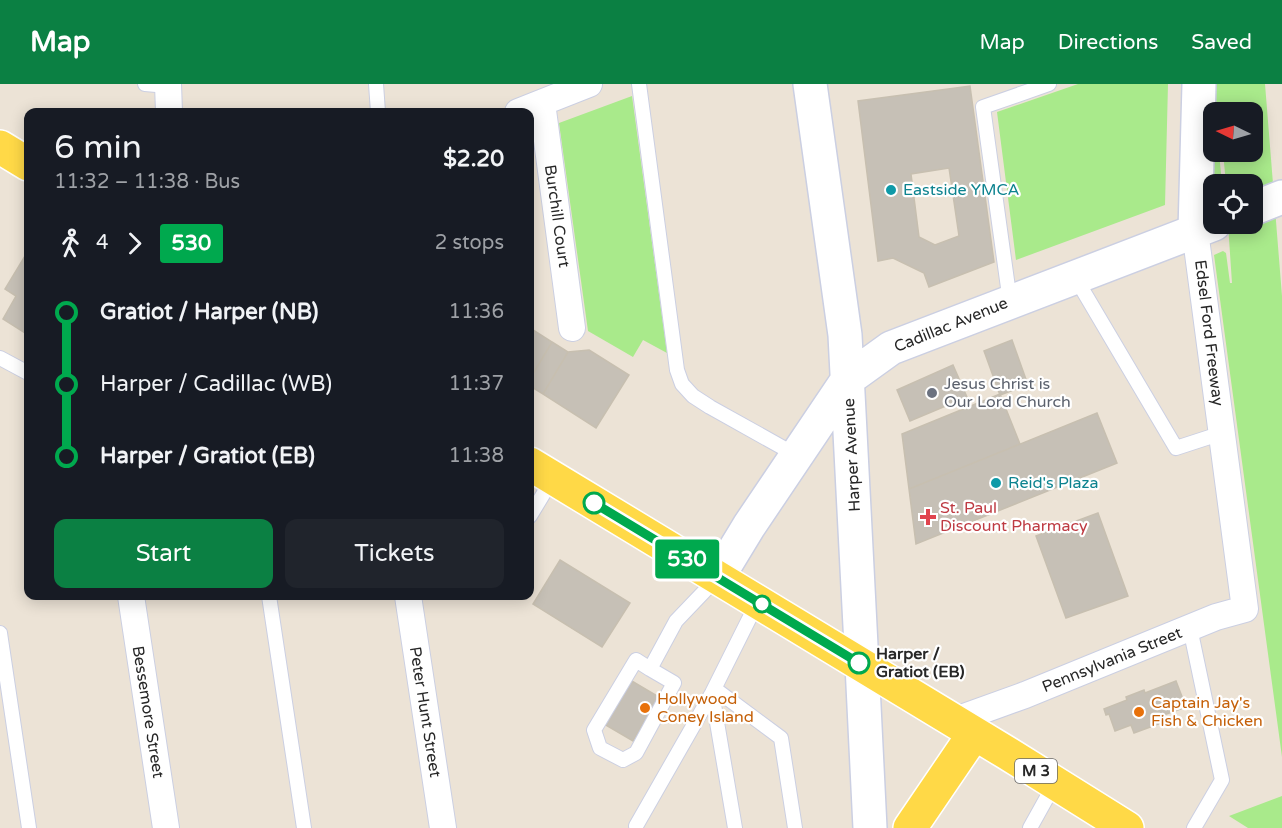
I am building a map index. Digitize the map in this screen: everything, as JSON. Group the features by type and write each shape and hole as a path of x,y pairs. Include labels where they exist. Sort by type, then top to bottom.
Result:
{"main road":[{"name":"Harper Avenue","path":"810,84 845,334 870,828"},
{"name":"Edsel Ford Freeway","path":"1199,84 1203,179"},
{"path":"0,147 24,162"},
{"name":"Cadillac Avenue","path":"718,577 796,454 848,379 891,348 1203,228"},
{"name":"M 3","path":"541,471 758,601 1127,828"},
{"path":"910,828 964,727"}],"street":[{"path":"529,108 589,84"},
{"path":"161,85 168,108"},
{"name":"Burchill Court","path":"542,103 572,328"},
{"name":"Edsel Ford Freeway","path":"1206,234 1222,433 1241,581"},
{"name":"Pennsylvania Street","path":"964,727 1032,693 1216,617 1245,609 1241,581"},
{"name":"Bessemore Street","path":"132,600 166,828"},
{"name":"Peter Hunt Street","path":"409,600 443,828"}],"lane":[{"path":"376,84 378,108"},
{"path":"639,84 677,370 682,384 693,396 710,407 796,454"},
{"path":"1010,302 983,107 1049,84"},
{"path":"1075,277 1176,448 1222,433"},
{"path":"0,358 24,371"},
{"path":"534,500 541,471"},
{"path":"650,669 676,621 718,577"},
{"path":"270,600 304,828"},
{"path":"636,826 713,691 758,601"},
{"path":"1190,628 1222,780 1194,828"},
{"path":"0,633 29,828"},
{"path":"636,660 650,669 674,683 636,753 623,760 600,748 594,730 636,660"},
{"path":"713,691 735,828"},
{"path":"713,691 781,738 795,828"},
{"path":"1030,828 1054,783"}],"green space":[{"path":"1078,84 1168,84 1165,205 1016,260 997,112"},
{"path":"1213,84 1265,84 1282,296 1282,757 1214,255 1223,251 1226,253 1230,283 1232,283 1229,234 1263,234 1263,174 1225,174 1224,162 1263,162 1263,102 1212,102"},
{"path":"632,96 667,353 643,340 633,357 588,331 559,123"},
{"path":"1208,162 1220,162 1221,174 1207,174"},
{"path":"1282,796 1282,828 1248,828 1229,816"}],"building":[{"name":"Eastside YMCA","path":"970,86 994,262 929,287 924,273 893,258 878,261 858,101","holes":["949,168 959,236 935,245 919,237 911,174"]},
{"path":"24,258 24,332 3,319 16,296 5,289"},
{"path":"534,331 552,342 534,372"},
{"path":"1012,340 1028,385 1000,395 984,351"},
{"path":"552,342 568,352 543,394 534,388 534,372"},
{"path":"589,350 629,375 596,428 543,394 568,352"},
{"name":"Jesus Christ is Our Lord Church","path":"953,365 967,397 910,421 897,390"},
{"path":"1000,394 1020,444 909,489 902,434"},
{"name":"Reid's Plaza","path":"1097,413 1117,463 916,544 909,489"},
{"path":"1098,513 1128,596 1066,618 1036,536"},
{"path":"560,560 630,603 602,647 533,604"},
{"path":"630,680 659,697 633,741 604,724"},
{"path":"1176,681 1186,707 1158,717 1161,723 1134,733 1131,725 1115,731 1109,714 1106,715 1104,709 1144,690 1145,693"}],"bus line":[{"name":"530","path":"594,503 859,663"}],"place":[{"name":"Eastside YMCA","path":"891,190"},
{"name":"Jesus Christ is Our Lord Church","path":"932,393"},
{"name":"Reid's Plaza","path":"996,483"},
{"name":"St. Paul Discount Pharmacy","path":"928,517"},
{"name":"Harper / Gratiot (EB)","path":"859,663"},
{"name":"Hollywood Coney Island","path":"645,708"},
{"name":"Captain Jay's Fish & Chicken","path":"1139,712"}]}
